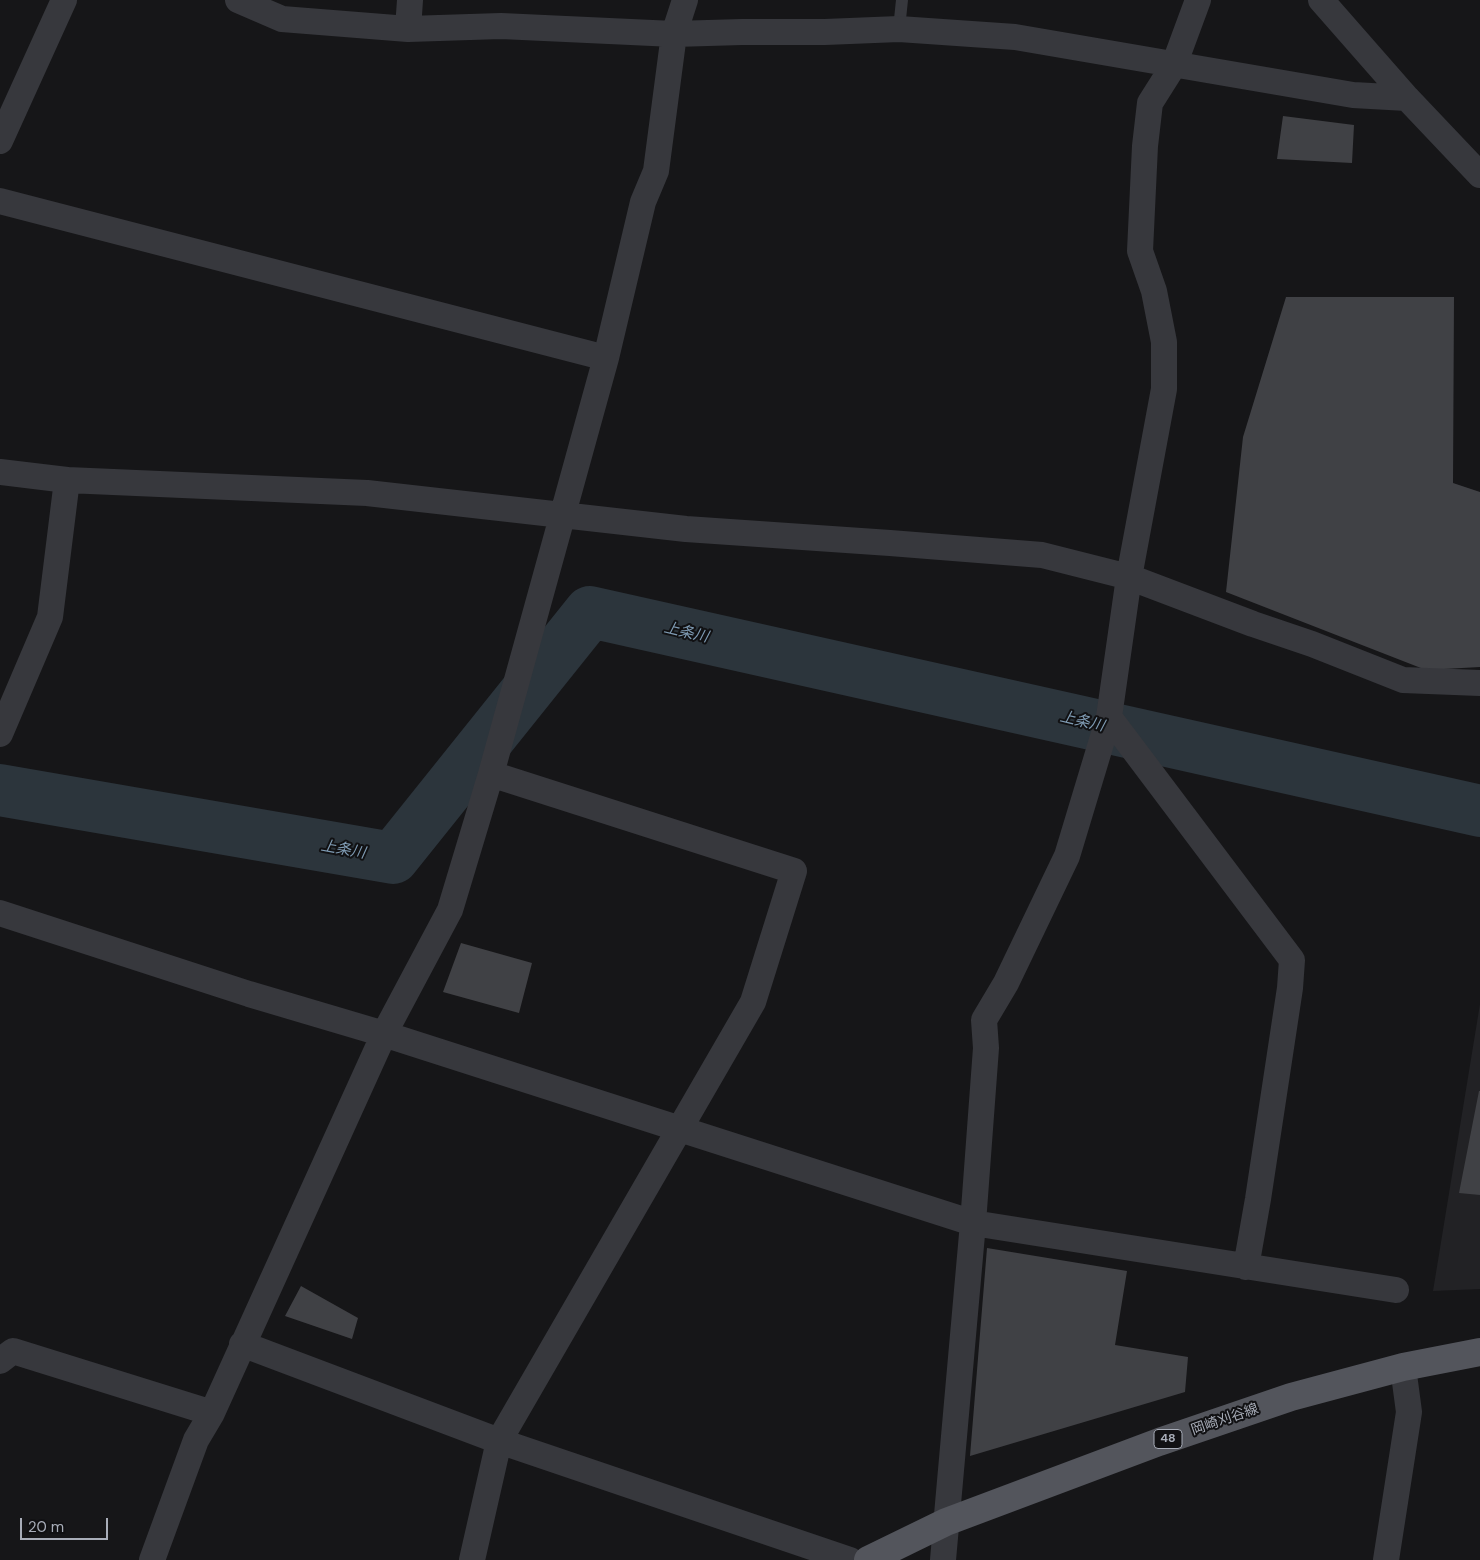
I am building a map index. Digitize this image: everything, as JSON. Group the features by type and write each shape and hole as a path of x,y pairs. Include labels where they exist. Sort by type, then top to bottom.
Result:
{"main road":[{"name":"岡崎刈谷線","path":"868,1560 946,1522 1187,1432 1291,1398 1403,1367 1480,1352"}],"street":[{"path":"0,140 64,0"},
{"path":"238,0 282,18 408,29 501,26 674,34 899,30 1015,37 1353,95 1407,98"},
{"path":"408,29 410,0"},
{"path":"152,1560 196,1440 212,1413 384,1034 450,910 491,774 606,358 642,202 656,171 674,34 685,0"},
{"path":"943,1560 973,1223 986,1048 984,1020 1006,983 1067,856 1108,717 1129,577 1164,388 1164,342 1154,291 1140,251 1145,146 1150,103 1174,65 1198,0"},
{"path":"1320,0 1407,98 1480,175"},
{"path":"0,201 606,358"},
{"path":"0,472 67,480 367,493 686,529 890,542 1042,555 1129,577 1253,624 1312,644 1403,680 1480,683"},
{"path":"0,734 50,618 67,480"},
{"path":"1108,717 1292,960 1287,1007 1246,1267"},
{"path":"472,1560 499,1441 754,1002 794,871 491,774"},
{"path":"0,913 249,994 384,1034 973,1223 1396,1290"},
{"path":"242,1344 499,1441 850,1560"},
{"path":"0,1361 13,1351 212,1413"},
{"path":"1386,1560 1409,1412 1403,1367"}],"lane":[{"path":"899,30 902,0"}],"shaded area":[{"path":"1480,1004 1480,1289 1433,1291"}],"building":[{"path":"1283,116 1354,125 1352,163 1277,159"},
{"path":"1286,297 1454,297 1453,483 1480,492 1480,667 1426,670 1226,592 1243,437"},
{"path":"461,943 532,963 519,1013 443,992"},
{"path":"1480,1091 1480,1195 1459,1193"},
{"path":"987,1248 1127,1271 1115,1345 1188,1357 1185,1392 970,1456"},
{"path":"301,1286 358,1318 352,1339 285,1316"}],"waterway":[{"name":"上条川","path":"0,790 393,858 590,612 1480,811"}]}
